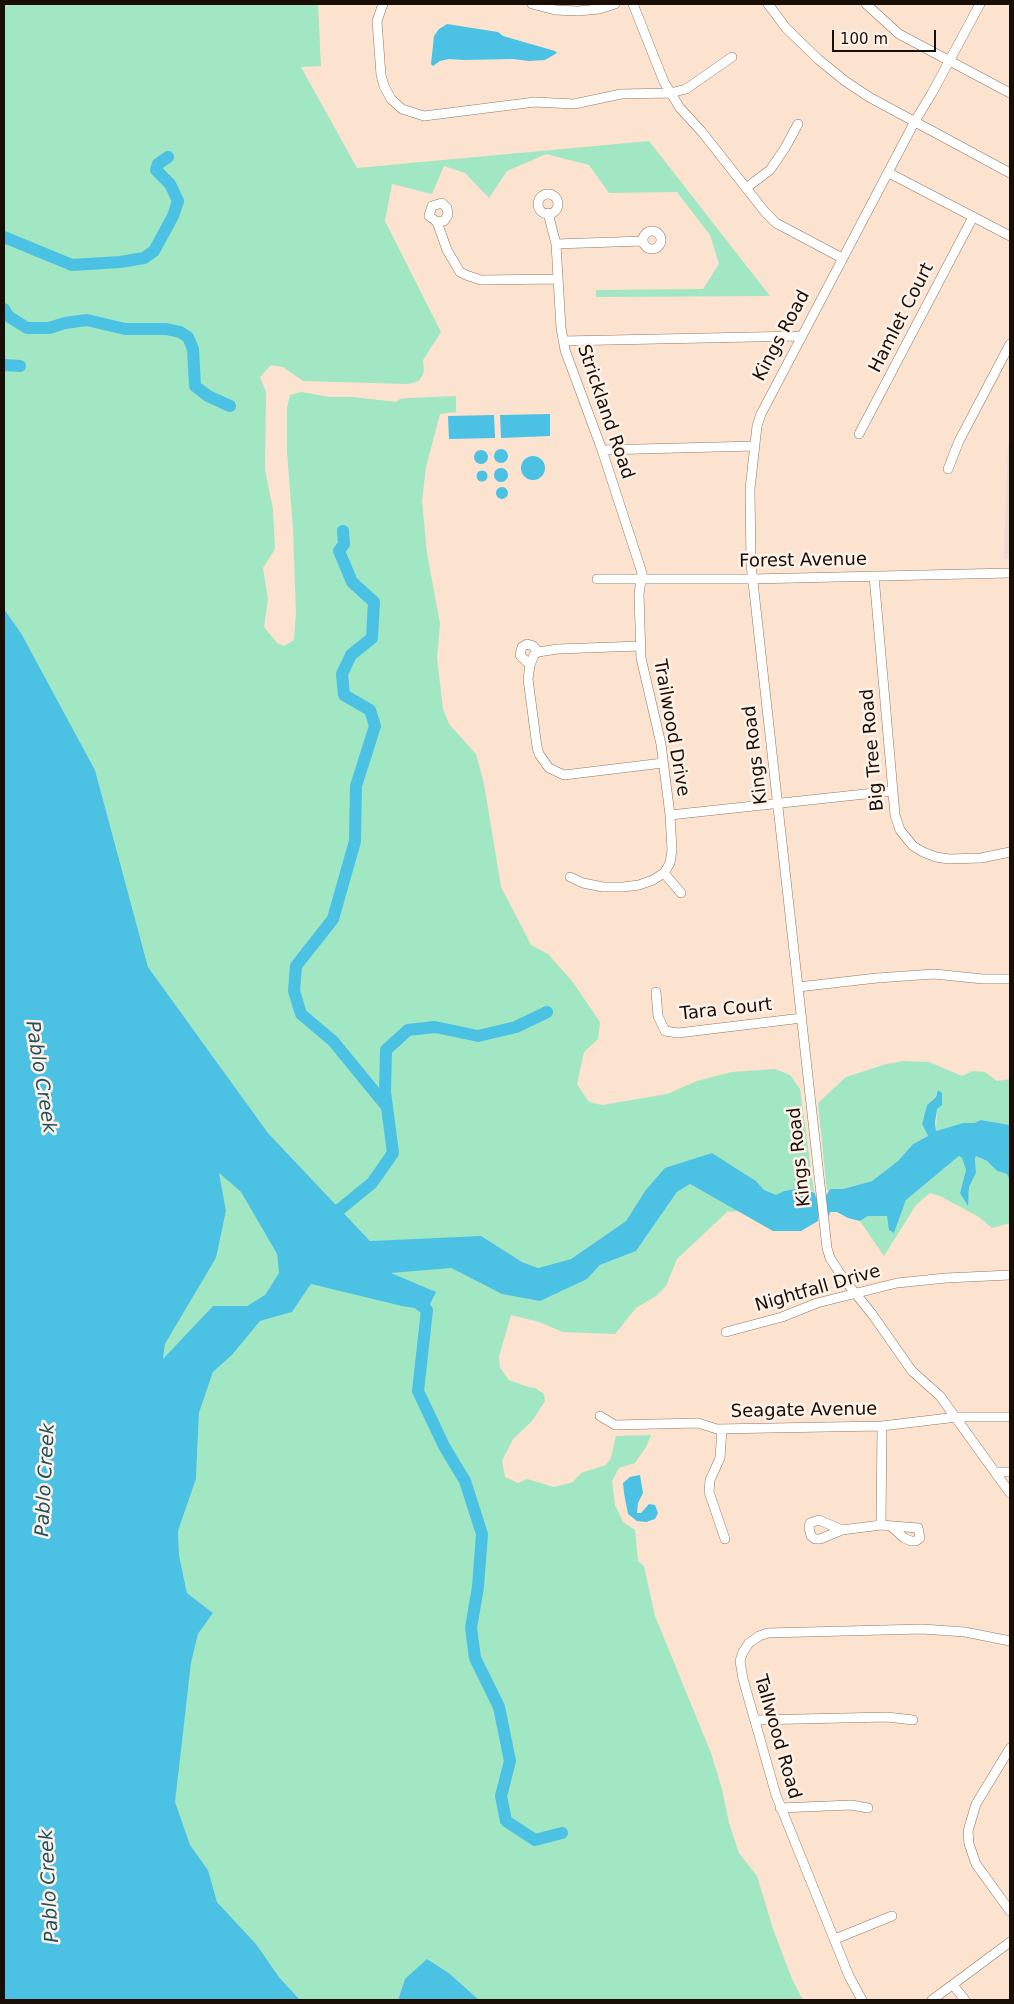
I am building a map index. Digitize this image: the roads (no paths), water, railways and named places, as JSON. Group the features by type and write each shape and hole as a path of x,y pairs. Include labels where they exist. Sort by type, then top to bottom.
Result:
{"street":[{"path":"383,4 377,21 379,54 384,86 392,99 402,109 424,116 535,102 574,104 621,94 670,93 686,89 732,57"},
{"path":"532,4 555,10 578,12 599,9 614,4"},
{"path":"633,4 670,93 680,108 702,132 765,212 776,223 842,258"},
{"path":"768,4 786,28 818,59 845,81 869,97 1010,172"},
{"path":"866,4 899,34 1010,93"},
{"name":"Kings Road","path":"980,4 800,336 761,414 757,426 750,489 752,579 802,1018 822,1216 830,1258 912,1371 940,1396 957,1417 1010,1493"},
{"path":"746,188 770,170 798,124"},
{"path":"888,173 1010,236"},
{"path":"548,214 556,244 563,341"},
{"name":"Hamlet Court","path":"859,434 974,217"},
{"path":"437,222 447,250 460,272 466,275 481,280 558,279"},
{"path":"556,244 643,241"},
{"name":"Strickland Road","path":"643,578 602,450 563,341 800,336"},
{"path":"948,469 959,442 1010,344"},
{"path":"602,450 755,446"},
{"name":"Forest Avenue","path":"597,579 752,579 1010,573"},
{"name":"Big Tree Road","path":"874,576 895,815 900,830 913,846 936,857 981,858 1010,852"},
{"name":"Trailwood Drive","path":"643,578 639,594 640,646 645,679 661,744 670,815 672,850 670,863 664,873"},
{"path":"530,665 520,655 522,647 527,644 533,646 538,652"},
{"path":"640,646 558,649 538,652 534,655 530,665 529,692 537,747 539,754 549,768 556,772 572,775 663,763"},
{"path":"670,815 893,791"},
{"path":"570,877 583,883 603,887 623,887 653,880 664,873 681,893"},
{"path":"798,987 934,974 983,979 1010,979"},
{"name":"Tara Court","path":"656,992 658,1016 665,1031 678,1033 802,1018"},
{"name":"Nightfall Drive","path":"726,1332 782,1317 817,1303 897,1283 946,1278 1010,1275"},
{"name":"Seagate Avenue","path":"600,1416 615,1425 698,1423 722,1429 882,1426 957,1417 1010,1416"},
{"path":"881,1526 882,1426"},
{"path":"722,1429 720,1458 710,1480 709,1492 724,1539"},
{"path":"996,1472 1010,1472"},
{"path":"842,1530 881,1526 892,1527"},
{"name":"Tallwood Road","path":"862,2000 849,1976 780,1808 743,1679 740,1661 743,1652 749,1643 759,1636 768,1633 922,1629 965,1632 1010,1641"},
{"path":"755,1720 887,1717 913,1720"},
{"path":"1009,1753 976,1804 968,1831 969,1844 976,1864 1010,1911"},
{"path":"780,1808 852,1805 868,1808"},
{"path":"835,1938 892,1916"},
{"path":"932,2000 1010,1942"},
{"path":"953,1985 965,2000"}],"water":[{"path":"447,24 498,32 503,36 557,53 545,60 449,59 440,61 433,66 431,64 434,36 439,29"},
{"path":"550,414 550,436 501,438 500,415"},
{"path":"494,415 495,438 449,439 448,416"},
{"path":"501,449 506,451 508,456 506,461 501,463 496,461 494,456 496,451"},
{"path":"481,450 486,452 488,457 486,462 481,464 476,462 474,457 476,452"},
{"path":"533,456 542,459 545,468 542,477 533,480 524,477 521,468 524,459"},
{"path":"501,468 506,470 508,475 506,480 501,482 496,480 494,475 496,470"},
{"path":"482,470 488,476 482,482 476,476"},
{"path":"500,487 504,487 508,493 504,499 500,499 496,495 496,491"},
{"name":"Pablo Creek","path":"4,609 21,633 95,770 148,967 268,1133 370,1241 481,1236 522,1262 538,1268 571,1259 626,1221 645,1191 665,1168 712,1153 756,1181 764,1190 776,1195 784,1191 800,1188 815,1193 818,1200 824,1199 830,1189 843,1189 872,1181 898,1161 913,1144 928,1136 922,1124 927,1105 936,1097 938,1090 942,1093 942,1105 937,1109 936,1131 981,1120 1010,1125 1010,1181 1007,1174 997,1171 987,1161 976,1156 976,1173 969,1187 968,1206 960,1193 966,1170 962,1158 959,1156 906,1200 894,1233 889,1230 887,1216 868,1216 860,1221 848,1218 837,1212 830,1212 829,1216 826,1213 819,1214 818,1221 801,1231 773,1231 690,1184 677,1192 636,1251 600,1265 587,1279 540,1301 502,1294 451,1268 391,1273 436,1292 427,1310 402,1306 311,1284 292,1312 260,1321 232,1355 213,1372 199,1413 196,1479 178,1531 179,1555 187,1593 213,1613 198,1634 191,1663 175,1802 190,1845 208,1870 217,1902 256,1944 279,1977 300,2000 4,2000","holes":["219,1173 241,1192 277,1254 279,1273 265,1295 247,1306 213,1306 163,1359 165,1344 216,1258 226,1211"]},
{"path":"640,1475 643,1493 638,1503 637,1513 641,1513 649,1504 655,1505 658,1513 655,1519 646,1522 637,1521 628,1514 624,1493 623,1483 630,1477"},
{"path":"427,1959 450,1974 479,2000 398,2000 405,1979"}],"waterway":[{"path":"4,237 72,265 120,262 144,258 154,251 173,216 178,201 170,184 156,170 158,164 168,157"},
{"path":"4,309 8,316 27,328 49,328 65,323 87,320 125,329 166,329 180,332 188,337 193,349 195,386 208,396 230,406"},
{"path":"4,365 20,366"},
{"path":"343,531 344,544 339,551 352,582 374,602 372,638 351,655 342,674 344,695 370,710 375,726 356,786 355,841 333,919 296,966 294,991 301,1014 333,1041 387,1107"},
{"path":"323,1211 339,1210 372,1183 393,1153 385,1092 386,1050 408,1030 435,1027 478,1036 516,1027 547,1012"},
{"path":"413,1299 427,1310 418,1391 444,1446 465,1481 482,1534 478,1587 471,1628 475,1658 499,1707 510,1761 501,1796 506,1821 535,1840 562,1833"}]}
